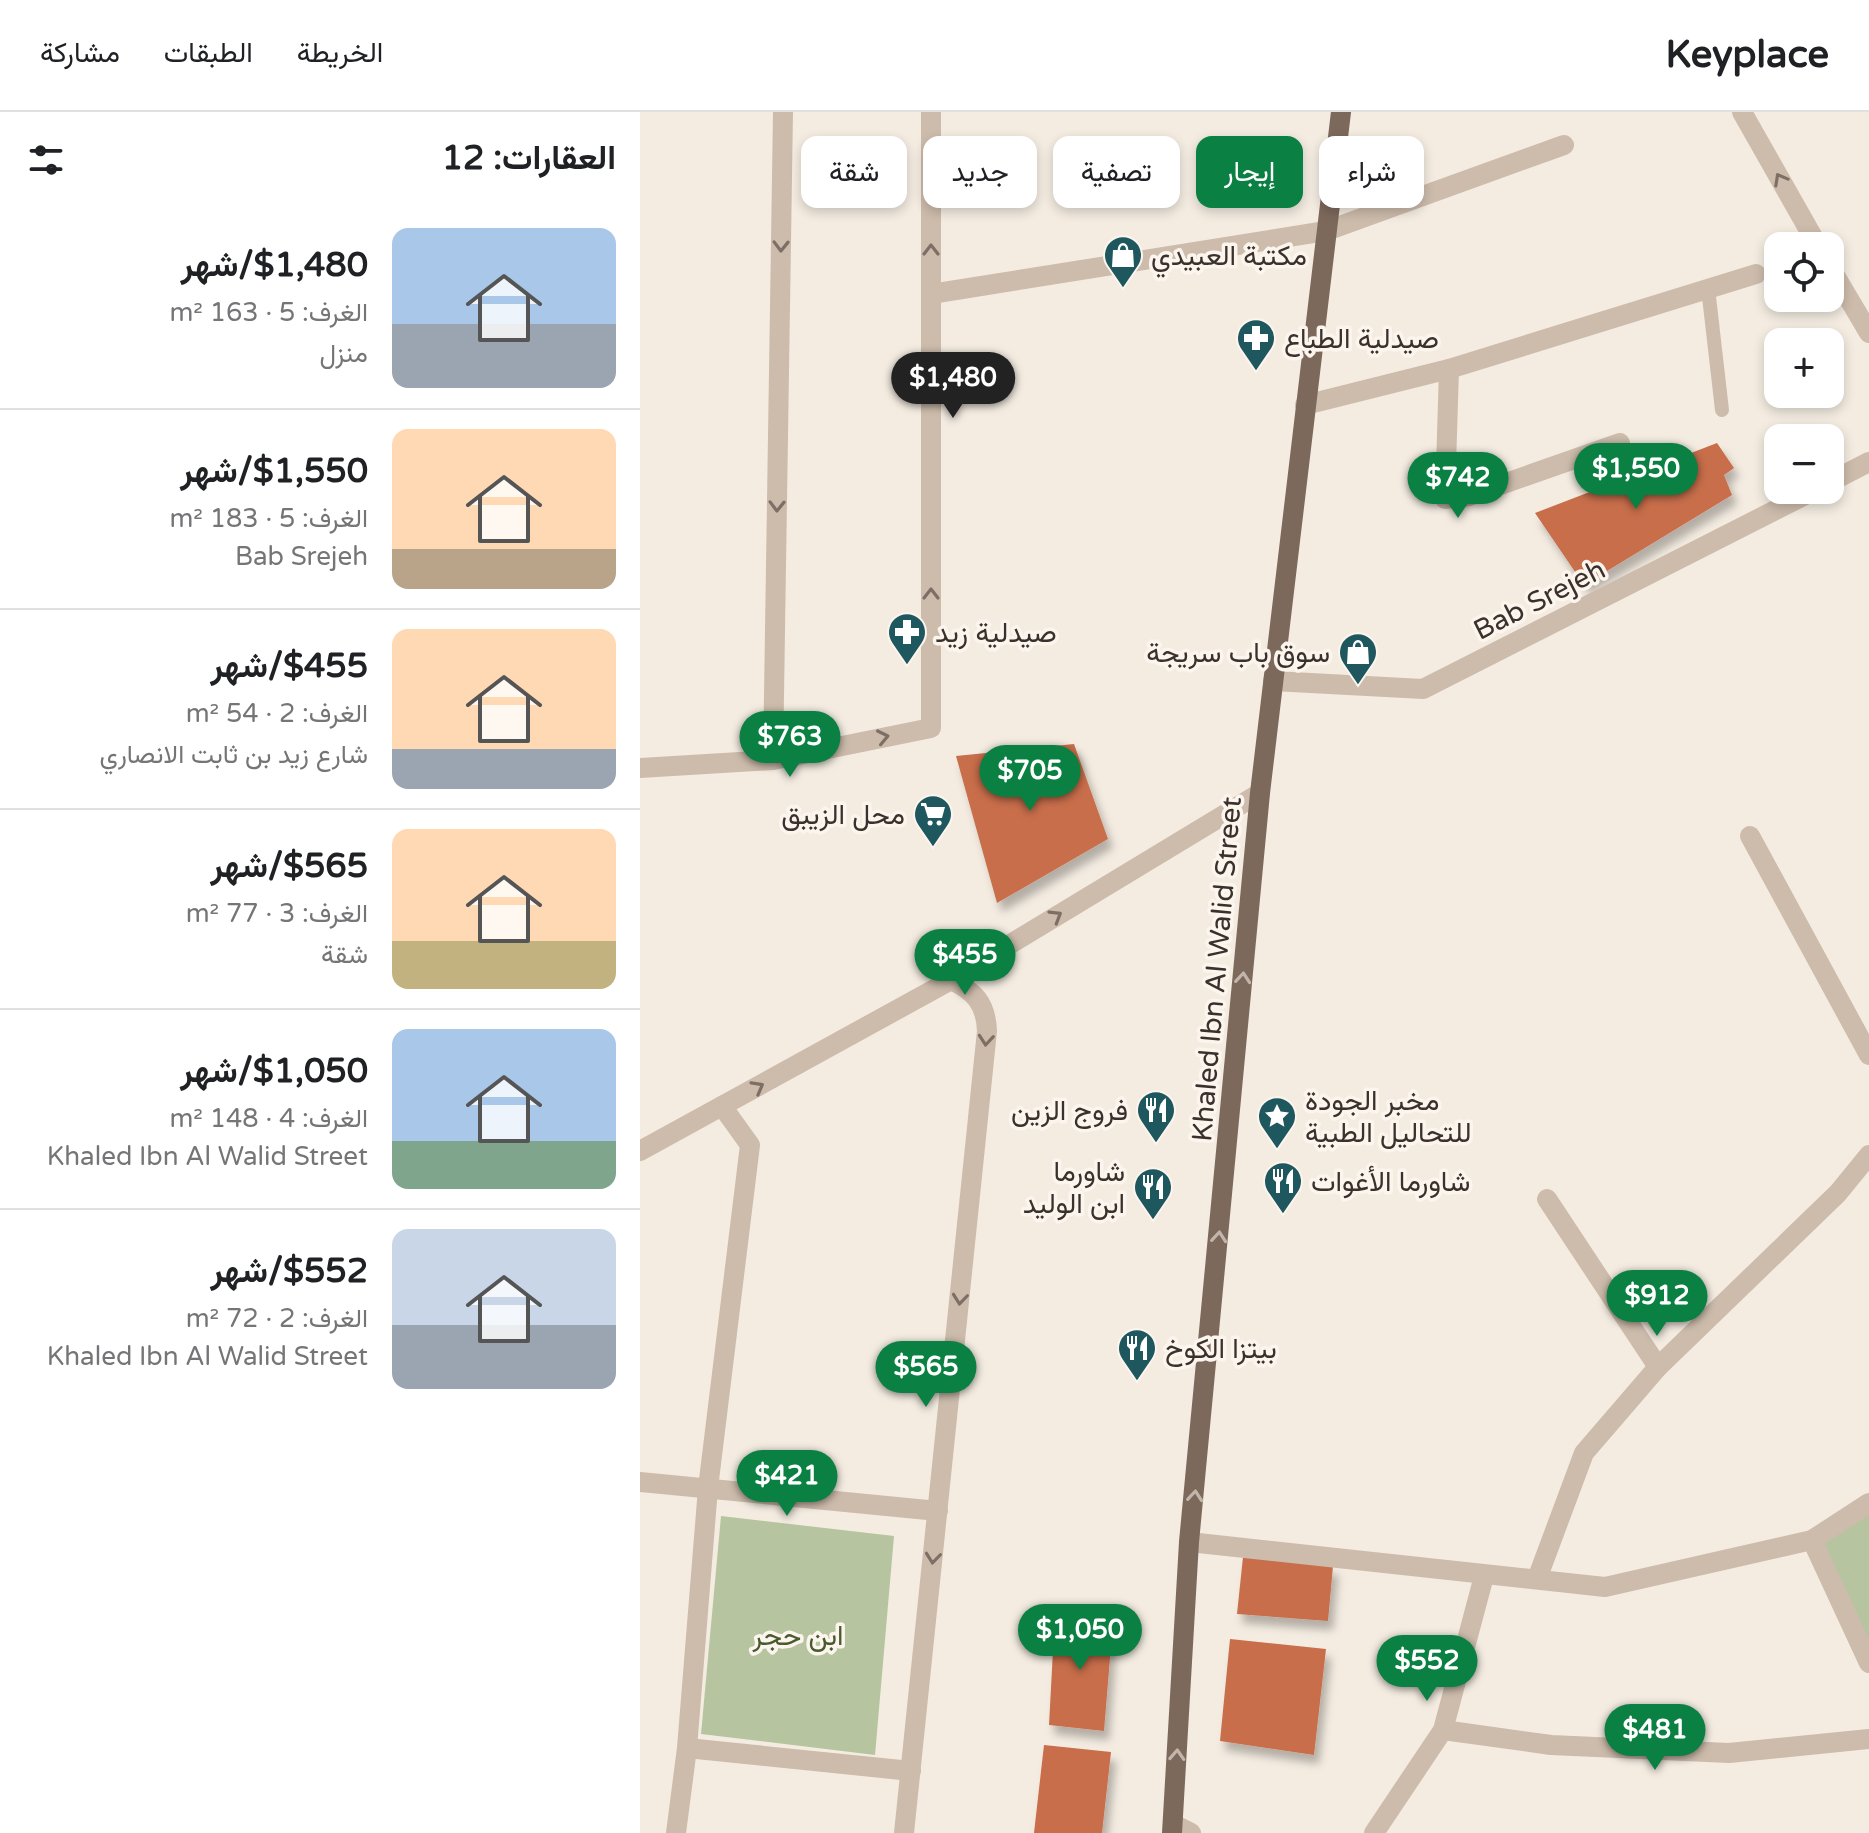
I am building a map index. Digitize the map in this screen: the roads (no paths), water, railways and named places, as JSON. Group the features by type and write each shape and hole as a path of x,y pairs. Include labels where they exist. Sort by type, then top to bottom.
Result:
{"main road":[{"name":"Khaled Ibn Al Walid Street","path":"1179,1830 1189,1542 1260,793 1341,112"}],"street":[{"path":"773,760 783,112"},
{"path":"640,768 773,760 931,728 931,112"},
{"path":"1742,112 1810,232"},
{"path":"931,294 1326,231 1564,145"},
{"path":"1305,405 1449,369 1756,274"},
{"path":"1844,291 1869,333"},
{"path":"1449,369 1445,499 1469,496 1620,443"},
{"path":"1844,475 1869,462"},
{"name":"Bab Srejeh","path":"1273,681 1423,689 1787,504"},
{"path":"640,1151 951,980 1260,793"},
{"path":"1750,836 1869,1055"},
{"path":"904,1833 987,1031 981,1001 970,989 951,980"},
{"path":"676,1833 687,1748 708,1488 750,1145 722,1106"},
{"path":"1537,1579 1584,1453 1658,1367 1838,1193 1869,1155"},
{"path":"1547,1199 1658,1367"},
{"path":"640,1482 938,1511"},
{"path":"1189,1542 1605,1587 1812,1540 1869,1503"},
{"path":"1812,1540 1869,1663"},
{"path":"1374,1833 1443,1730 1484,1576"},
{"path":"1443,1730 1551,1745 1729,1753 1869,1739"},
{"path":"687,1748 911,1771"}],"lane":[{"path":"1708,288 1722,410"}],"place":[{"name":"مكتبة العبيدي","path":"1123,289"},
{"name":"صيدلية الطباع","path":"1256,372"},
{"name":"صيدلية زيد","path":"907,666"},
{"name":"سوق باب سريجة","path":"1358,686"},
{"name":"محل الزيبق","path":"933,848"},
{"name":"فروج الزين","path":"1156,1144"},
{"name":"مخبر الجودة للتحاليل الطبية","path":"1277,1150"},
{"name":"شاورما الأغوات","path":"1283,1215"},
{"name":"شاورما ابن الوليد","path":"1153,1221"},
{"name":"بيتزا الكوخ","path":"1137,1382"}],"park label":[{"name":"ابن حجر","path":"798,1635"}]}
